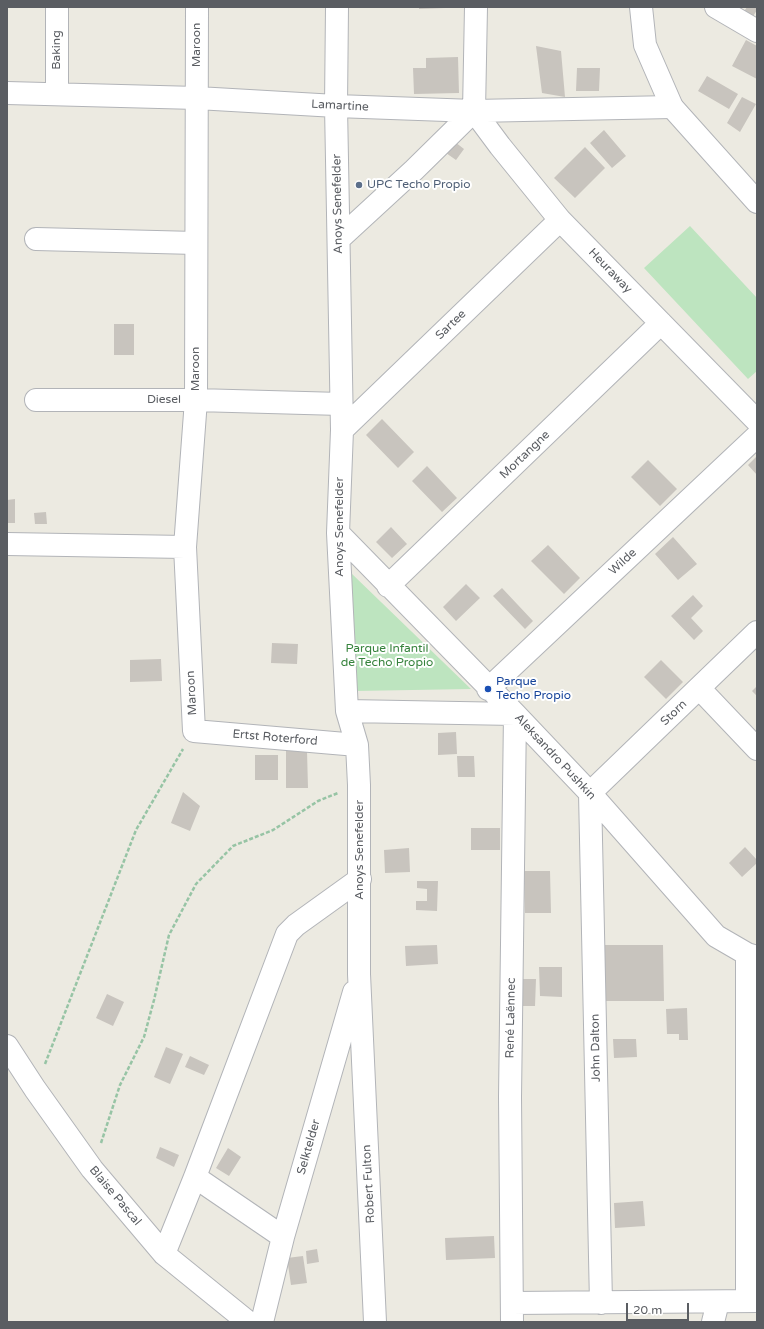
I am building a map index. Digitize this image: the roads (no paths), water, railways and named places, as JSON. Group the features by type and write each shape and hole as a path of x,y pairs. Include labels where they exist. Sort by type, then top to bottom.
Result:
{"street":[{"name":"Baking","path":"57,7 58,93"},
{"name":"Maroon","path":"194,731 185,547 196,400 197,7"},
{"name":"Anoys Senefelder","path":"337,7 336,106 342,430 338,534 347,711 357,744 360,785 359,974 362,1046"},
{"path":"339,239 414,170 474,111 476,7"},
{"path":"641,7 645,45 672,107 757,202"},
{"path":"716,7 757,31"},
{"name":"Lamartine","path":"7,93 58,93 197,98 336,106 474,111 672,107"},
{"name":"Heuraway","path":"474,111 500,146 560,220 757,421"},
{"name":"Sartee","path":"342,430 560,220"},
{"path":"36,239 196,243"},
{"name":"Mortangne","path":"388,586 661,323"},
{"name":"Diesel","path":"36,400 196,400 341,404"},
{"name":"Wilde","path":"488,688 757,436"},
{"name":"Aleksandro Pushkin","path":"338,534 590,793 716,936 752,955"},
{"path":"7,544 185,547"},
{"name":"Storn","path":"590,793 757,632"},
{"path":"699,688 757,749"},
{"path":"347,711 514,714"},
{"name":"René Laënnec","path":"512,1312 510,1097 514,714"},
{"name":"Ertst Roterford","path":"194,731 357,744"},
{"name":"John Dalton","path":"590,793 601,1303"},
{"path":"164,1254 195,1177 287,934 296,925 360,878"},
{"path":"512,1312 601,1303 715,1312 752,1301 752,955"},
{"name":"Selktelder","path":"262,1322 283,1237 359,974"},
{"name":"Blaise Pascal","path":"7,1046 35,1089 92,1169 164,1254 248,1322"},
{"name":"Robert Fulton","path":"362,1046 375,1322"},
{"path":"195,1177 283,1237"}],"place":[{"name":"UPC Techo Propio","path":"359,185"},
{"name":"Parque Techo Propio","path":"488,689"}],"park label":[{"name":"Parque Infantil de Techo Propio","path":"387,656"}]}
